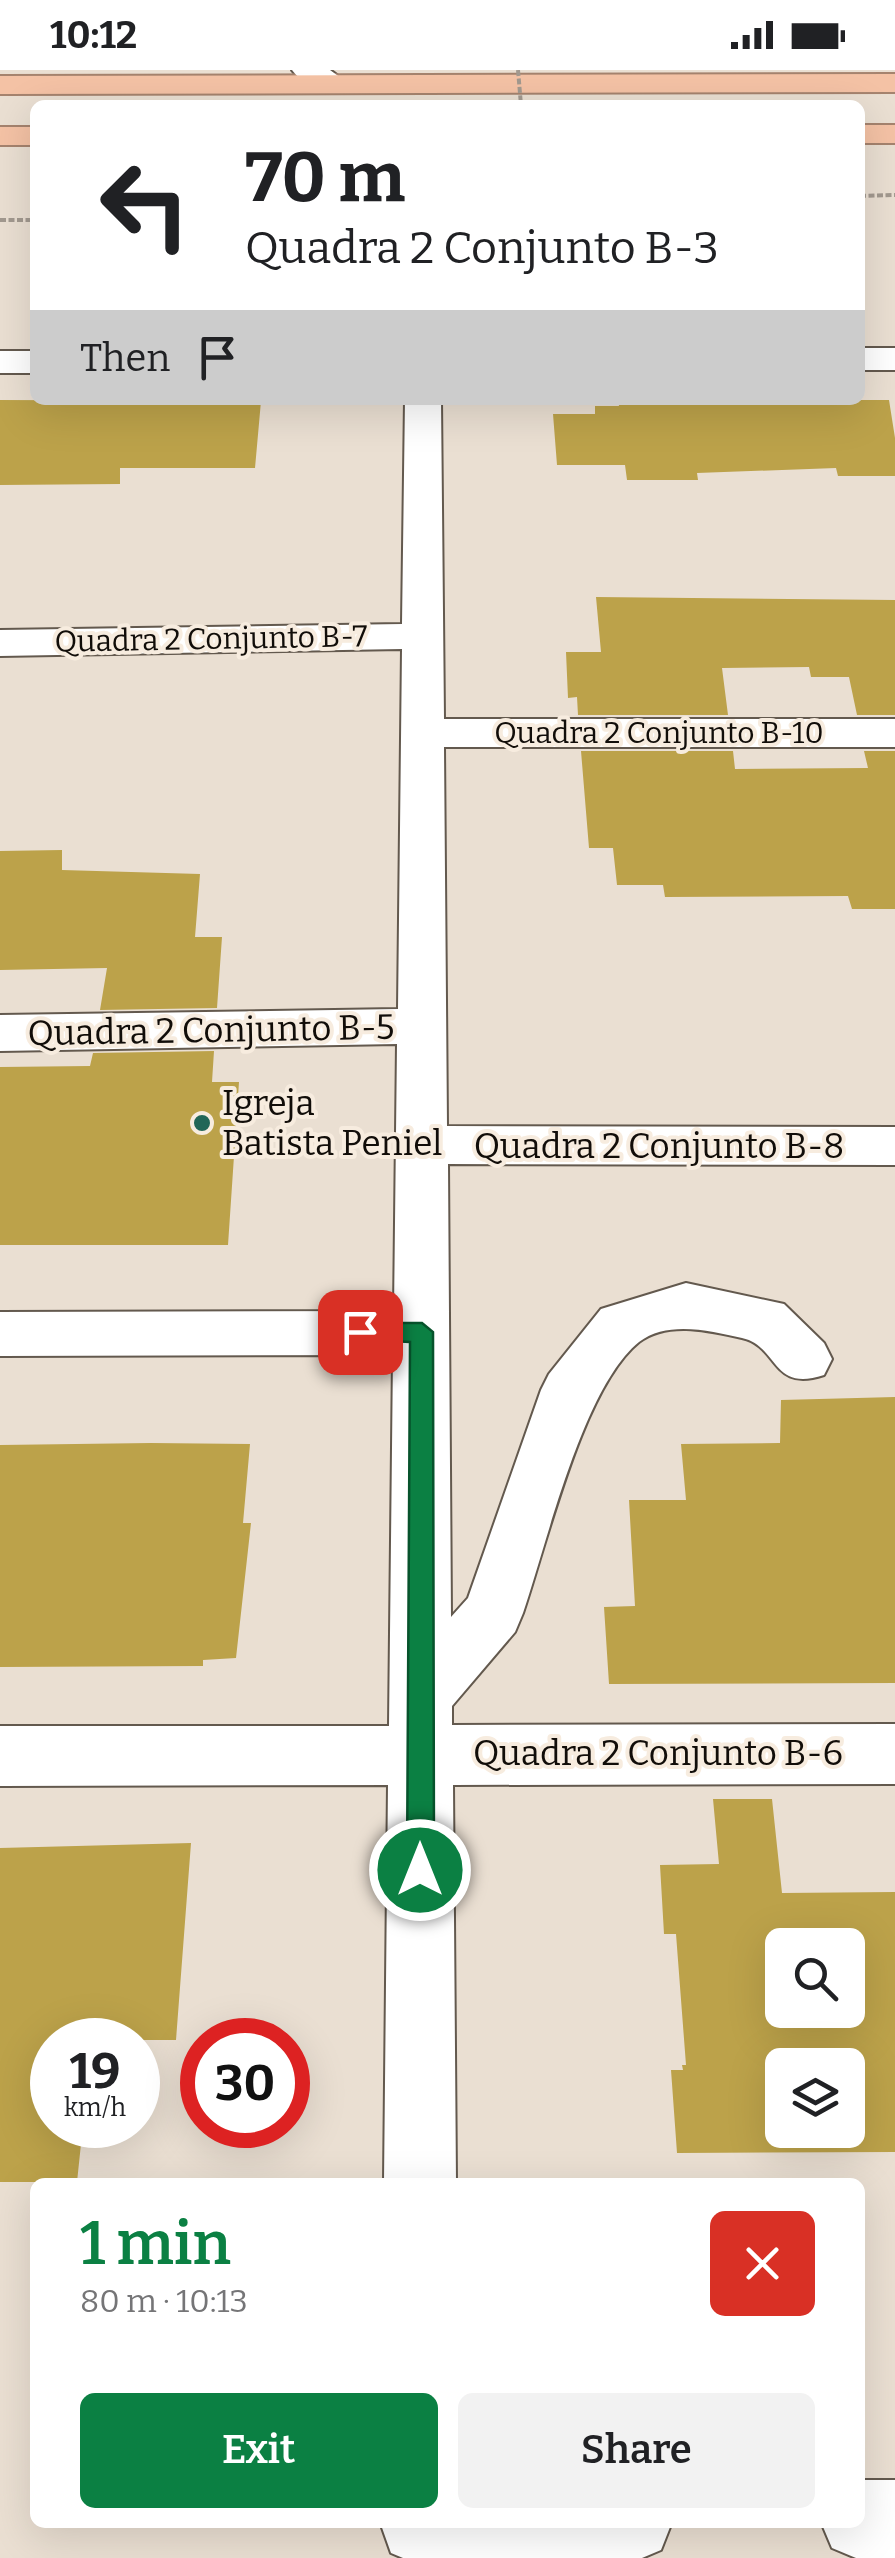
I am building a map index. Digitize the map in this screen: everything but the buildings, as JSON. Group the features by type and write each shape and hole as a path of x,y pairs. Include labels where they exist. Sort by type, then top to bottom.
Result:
{"highway":[{"path":"0,85 320,77 895,83"},
{"path":"865,134 895,134"},
{"path":"0,136 30,136"}],"street":[{"path":"865,360 895,360"},
{"path":"0,362 30,362"},
{"path":"420,2178 423,405"},
{"name":"Quadra 2 Conjunto B-7","path":"0,643 423,636"},
{"name":"Quadra 2 Conjunto B-10","path":"422,734 895,733"},
{"name":"Quadra 2 Conjunto B-5","path":"0,1034 422,1026"},
{"name":"Quadra 2 Conjunto B-8","path":"422,1146 895,1146"},
{"path":"421,1725 493,1614 568,1390 621,1325 686,1305 765,1320 804,1359"},
{"path":"0,1334 422,1332"},
{"name":"Quadra 2 Conjunto B-6","path":"0,1756 421,1725 895,1754"},
{"path":"865,2520 895,2520"},
{"path":"419,2535 534,2528"}],"path":[{"path":"518,70 521,100"},
{"path":"865,196 895,194"},
{"path":"0,220 30,220"}],"place":[{"name":"Igreja Batista Peniel","path":"202,1123"}],"route":[{"path":"360,1332 422,1332 420,1870"}]}
